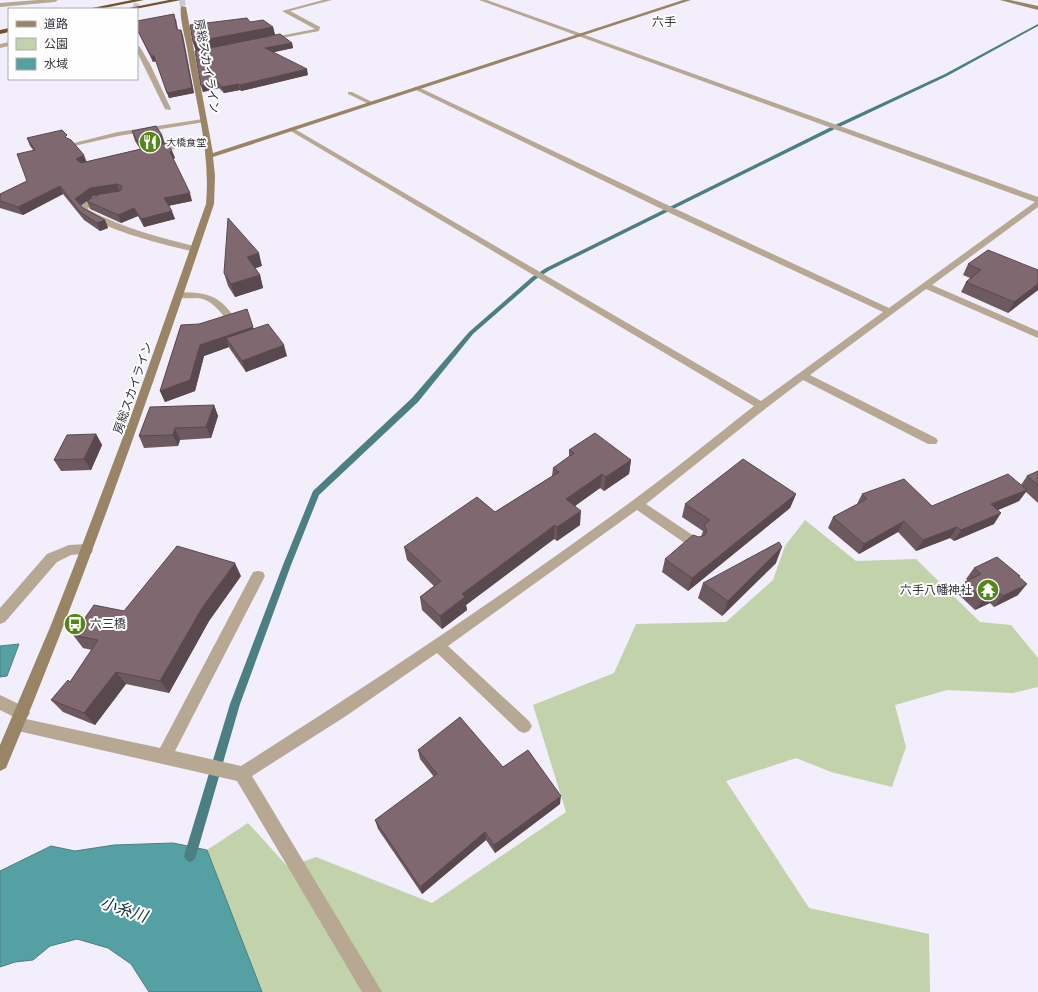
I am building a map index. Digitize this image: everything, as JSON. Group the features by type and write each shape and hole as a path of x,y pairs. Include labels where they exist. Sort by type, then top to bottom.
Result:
{"highway":[{"path":"96,8 141,0"},
{"path":"137,8 181,3"}],"main road":[{"path":"210,156 688,0"},
{"path":"1003,0 1038,8"},
{"name":"房総スカイライン","path":"0,763 20,718 138,416 210,204 212,170 210,156 203,120 195,53 181,3"}],"street":[{"path":"0,5 8,2 55,0"},
{"path":"259,41 317,30 318,28 285,11 329,0"},
{"path":"482,0 1038,200"},
{"path":"138,49 168,108"},
{"path":"416,88 675,212 890,312"},
{"path":"350,93 371,103"},
{"path":"74,144 118,134 203,120"},
{"path":"292,129 761,406"},
{"path":"149,153 207,139"},
{"path":"108,196 92,201 84,207 86,211 114,225 154,239 195,250"},
{"path":"0,702 20,718 169,758 238,773 342,711 438,645 636,504 802,375 1038,203"},
{"path":"926,286 1038,335"},
{"path":"179,295 210,296 233,322"},
{"path":"802,375 932,441"},
{"path":"636,504 696,544"},
{"path":"0,618 52,558 69,550 87,549"},
{"path":"169,758 258,576"},
{"path":"438,645 524,726"},
{"path":"238,773 373,992"}],"green space":[{"path":"805,520 856,561 916,559 980,622 1011,625 1038,658 1038,687 1013,693 947,690 895,705 906,747 892,787 831,772 796,758 726,781 809,908 929,934 930,992 262,992 207,850 248,823 288,867 316,857 432,903 566,812 533,705 614,673 636,624 726,622 773,580 785,546"}],"water":[{"path":"19,644 7,676 0,677 0,646"},
{"name":"小糸川","path":"173,843 207,850 262,992 149,992 131,964 108,948 77,939 50,946 33,960 15,962 0,967 0,871 51,846 75,851 114,845"}],"building":[{"path":"174,14 177,30 181,30 192,88 167,93 154,56 151,56 138,31 138,21"},
{"path":"247,18 250,22 263,20 273,27 193,42 190,25"},
{"path":"280,34 292,43 265,48 307,69 240,85 238,84 222,87 217,82 201,86 195,51"},
{"path":"156,126 162,135 137,141 132,131"},
{"path":"62,130 67,135 65,137 71,140 84,155 76,159 81,163 167,143 190,193 164,198 172,211 141,219 134,208 118,215 87,201 100,194 120,191 122,186 117,184 90,188 75,199 83,208 105,220 97,223 80,212 60,186 18,207 0,201 0,194 27,181 17,154 35,150 27,138"},
{"path":"228,218 259,253 247,257 260,275 231,284 224,273"},
{"path":"988,250 1038,270 1038,284 1014,302 966,282 981,270 968,264"},
{"path":"247,309 253,327 200,345 190,380 160,391 181,325 199,324"},
{"path":"268,324 284,345 242,361 226,338"},
{"path":"214,405 206,427 175,428 173,435 139,436 150,407"},
{"path":"595,433 631,460 606,477 602,474 566,499 581,511 557,527 555,525 462,594 465,597 440,616 420,597 441,581 404,547 477,497 495,512 559,472 553,468 574,453 569,450"},
{"path":"96,434 84,459 54,460 67,435"},
{"path":"743,459 796,494 692,578 665,559 693,535 699,537 705,535 707,530 704,525 710,520 685,504"},
{"path":"1038,471 1038,485 1027,476"},
{"path":"1008,474 1027,490 991,504 1001,513 961,530 957,527 923,540 904,521 864,544 833,517 867,499 862,494 904,479 932,506"},
{"path":"779,542 782,547 728,601 703,583"},
{"path":"177,546 235,563 202,608 160,681 116,672 84,713 51,700 68,680 70,682 98,640 73,635 94,605 124,611"},
{"path":"997,557 1020,576 1018,576 1027,584 1003,596 998,592 983,600 965,582 981,574 974,568"},
{"path":"460,717 503,767 528,750 561,796 494,845 485,832 420,887 375,820 437,774 418,750"}],"waterway":[{"path":"190,856 235,704 287,565 316,493 415,400 471,333 534,278 548,269 835,127 946,75 1038,25"}],"tunnel":[{"path":"135,8 138,0"},
{"path":"182,0 183,7"}],"place":[{"name":"大橋食堂","path":"150,142"},
{"name":"六手八幡神社","path":"988,590"},
{"name":"六三橋","path":"75,624"}],"district":[{"name":"六手","path":"664,22"}]}
